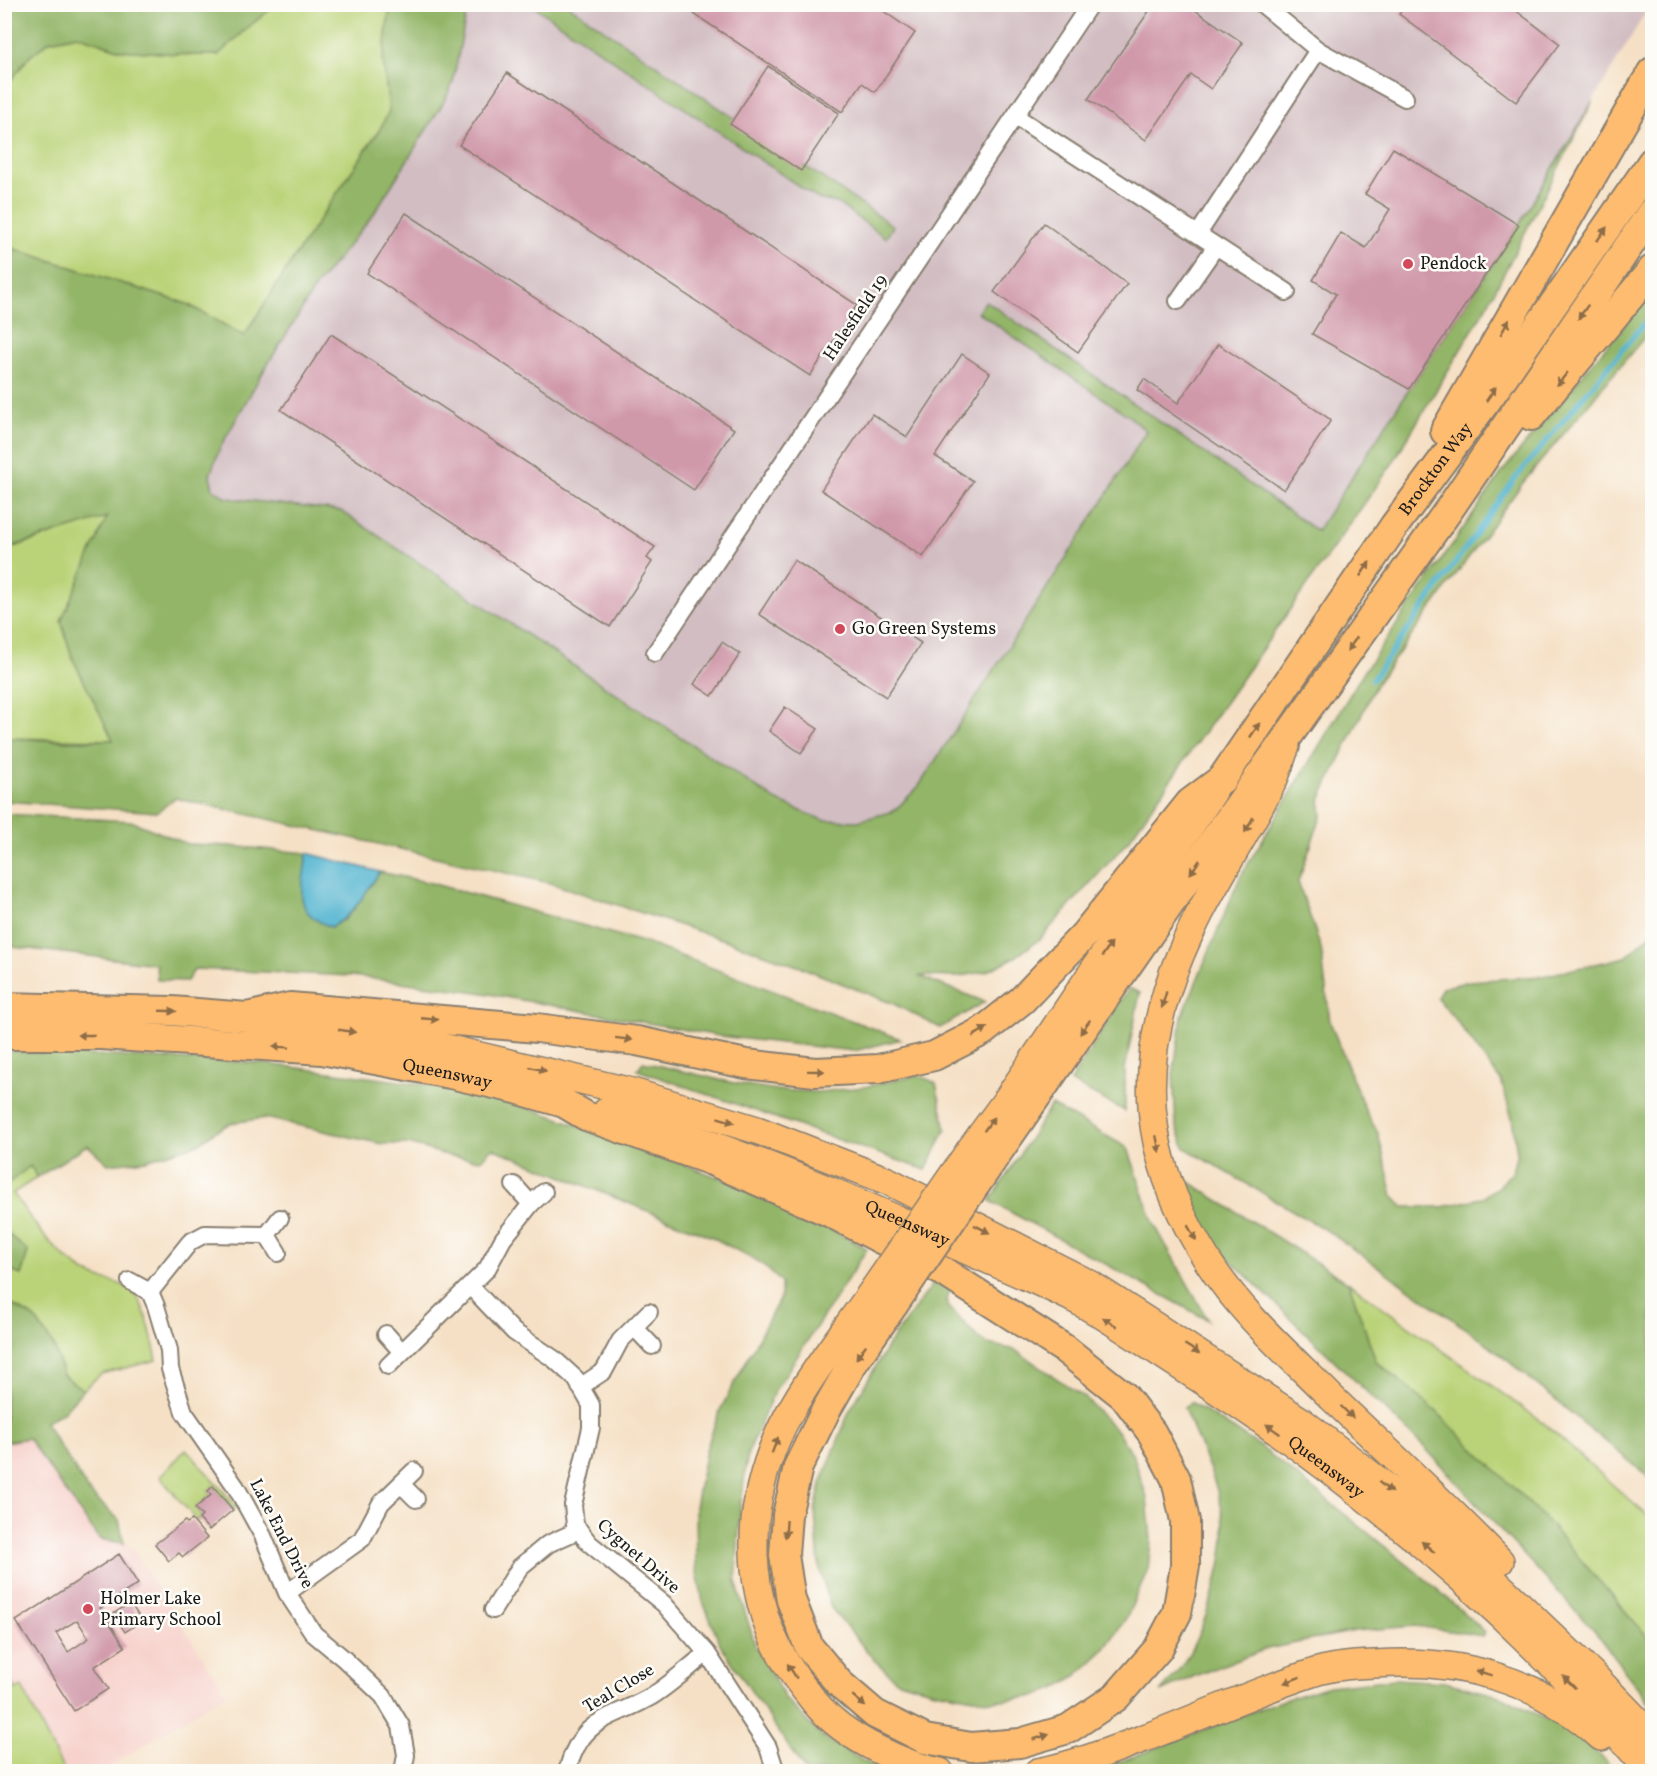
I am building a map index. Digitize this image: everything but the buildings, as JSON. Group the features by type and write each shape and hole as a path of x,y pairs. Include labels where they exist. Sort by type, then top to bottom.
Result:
{"highway":[{"path":"1395,525 1425,465 1653,72"},
{"name":"Brockton Way","path":"247,1017 290,1007 537,1028 637,1041 746,1064 815,1072 878,1069 934,1056 983,1031 1022,1000 1085,934 1190,803 1222,779 1395,525 1490,396 1653,162"},
{"name":"Brockton Way","path":"564,1103 586,1116 712,1161 831,1213 944,1272 1066,1350 1124,1396 1152,1433 1176,1479 1185,1521 1183,1578 1177,1613 1158,1649 1116,1697 1068,1729 1020,1743 971,1747 925,1739 875,1714 838,1683 809,1647 791,1600 784,1555 787,1515 798,1467 884,1296 980,1156 1017,1105 1049,1057 1160,916 1290,734 1450,508 1653,212"},
{"path":"1450,508 1515,435 1653,270"},
{"name":"Queensway","path":"4,1006 172,1011 247,1017"},
{"name":"Queensway","path":"4,1035 101,1035 322,1050 472,1079 564,1103"}],"main road":[{"path":"1290,734 1274,781 1205,905 1170,980 1152,1050 1150,1067 1151,1107 1167,1181 1183,1218 1210,1264 1250,1315 1488,1549 1564,1629 1591,1673"},
{"path":"1049,1057 1222,779"},
{"name":"Queensway","path":"247,1017 433,1045 632,1092 757,1130 888,1181 1090,1284 1300,1420 1385,1486 1462,1550 1591,1673 1653,1736"},
{"name":"Queensway","path":"564,1103 589,1106 675,1130 873,1207 1076,1300 1207,1383 1308,1453 1386,1512 1451,1567 1572,1684 1651,1772"},
{"path":"884,1296 803,1392 777,1437 755,1512 753,1552 758,1593 771,1634 793,1675 825,1713 864,1742 896,1759 940,1772"},
{"path":"1038,1772 1110,1751 1314,1672 1359,1665 1407,1662 1479,1671 1520,1684 1552,1699 1582,1720 1636,1772"}],"street":[{"name":"Halesfield 19","path":"655,653 1090,4"},
{"path":"1262,4 1318,50 1405,98"},
{"path":"1198,234 1318,50"},
{"path":"1015,116 1287,292"},
{"path":"1178,302 1216,246"},
{"path":"388,1366 487,1269 503,1239 538,1198 514,1185"},
{"path":"267,1235 280,1218"},
{"path":"130,1281 150,1292 190,1242 205,1234 267,1235"},
{"path":"267,1235 278,1253"},
{"name":"Cygnet Drive","path":"470,1286 514,1332 554,1359 576,1379 591,1405 591,1428 573,1505 575,1525 589,1543 664,1604 707,1653 768,1747 776,1772"},
{"name":"Lake End Drive","path":"150,1292 160,1317 169,1350 170,1369 184,1412 236,1487 262,1536 287,1593 314,1634 383,1696 401,1726 406,1755 403,1772"},
{"path":"580,1386 604,1371 620,1341 649,1312"},
{"path":"634,1327 652,1346"},
{"path":"386,1334 402,1352"},
{"path":"287,1593 362,1539 381,1503 414,1472"},
{"path":"401,1484 416,1499"},
{"path":"493,1610 520,1567 548,1544 579,1530"},
{"name":"Teal Close","path":"567,1772 574,1748 596,1723 654,1695 707,1653"}],"shaded area":[{"path":"468,5 532,5 818,199 837,203 885,237 892,225 568,5 1650,5 1519,225 1317,531 985,302 978,312 1130,417 1146,431 919,786 894,811 858,821 823,820 777,801 341,511 227,498 213,489 210,476 220,448 260,377 316,286 373,215 453,81"},
{"name":"Holmer Lake Primary School","path":"28,1437 99,1538 124,1543 132,1548 226,1693 107,1768 108,1771 64,1771 22,1687 17,1691 5,1671 5,1442"}],"green space":[{"path":"5,4 276,5 218,55 121,50 77,35 49,41 28,58 5,88"},
{"path":"276,5 390,5 383,59 389,111 380,129 244,336 187,304 5,246 4,88 28,58 49,41 77,35 121,50 218,55"},
{"path":"390,5 468,5 453,82 445,100 373,215 316,286 260,377 220,448 210,475 213,489 227,498 341,511 777,801 823,820 858,821 894,811 919,786 1146,431 1130,417 978,312 986,301 1317,531 1519,225 1593,101 1488,304 1392,464 1128,841 1041,938 1017,956 988,971 957,977 919,976 985,1002 940,1028 896,1005 803,968 550,883 175,798 157,812 5,801 5,738 113,740 72,657 61,621 107,517 5,549 5,246 187,304 244,336 380,129 389,111 383,59"},
{"path":"532,5 568,5 893,226 886,238 837,203 818,199"},
{"path":"1652,291 1652,328 1522,484 1377,683 1320,800 1322,814 1298,882 1321,948 1330,1022 1365,1110 1378,1133 1393,1196 1403,1207 1442,1207 1481,1198 1498,1187 1512,1172 1517,1153 1512,1118 1501,1081 1437,998 1442,988 1470,981 1543,976 1626,957 1652,933 1652,1480 1490,1346 1326,1230 1185,1148 1176,1125 1173,1075 1182,1016 1240,877 1363,673 1503,471"},
{"path":"108,516 62,621 72,657 113,740 5,738 5,550"},
{"path":"4,814 131,821 188,844 307,853 302,897 343,921 380,872 427,882 646,943 901,1039 854,1051 719,1036 478,992 352,976 195,969 187,981 157,980 156,964 5,946"},
{"path":"1129,988 1140,993 1125,1069 1125,1111 1070,1082"},
{"path":"5,1051 260,1063 429,1085 532,1109 612,1137 775,1199 867,1249 774,1392 748,1453 740,1508 736,1582 756,1648 785,1698 821,1736 865,1762 890,1771 805,1771 721,1646 703,1602 696,1567 695,1507 706,1450 719,1412 781,1296 781,1282 761,1263 712,1237 492,1148 481,1160 450,1156 408,1144 382,1144 265,1118 231,1123 198,1144 146,1160 108,1164 87,1145 38,1177 30,1166 5,1186"},
{"path":"643,1062 734,1083 776,1090 819,1092 864,1087 918,1075 936,1083 946,1129 926,1170 637,1070"},
{"path":"1051,1105 1128,1148 1153,1222 1208,1320 990,1201"},
{"path":"30,1165 38,1177 13,1193 37,1227 66,1258 89,1274 123,1285 132,1291 142,1305 157,1360 101,1374 83,1390 63,1375 54,1346 35,1318 5,1301 4,1268 21,1275 28,1252 5,1231 5,1186"},
{"path":"1183,1178 1349,1283 1376,1361 1437,1412 1548,1522 1652,1642 1652,1707 1595,1632 1425,1448 1205,1236"},
{"path":"4,1231 28,1251 21,1275 5,1268"},
{"path":"938,1277 952,1285 946,1299 948,1306 978,1338 988,1344 1015,1350 1084,1397 1117,1431 1134,1457 1147,1498 1151,1540 1148,1569 1127,1617 1104,1650 1076,1676 1055,1689 1031,1697 992,1701 934,1691 896,1680 875,1661 831,1608 819,1566 815,1511 821,1484 849,1412 889,1344"},
{"path":"1349,1283 1545,1424 1652,1520 1652,1642 1437,1412 1375,1361"},
{"path":"5,1301 35,1318 54,1346 63,1375 83,1390 63,1412 45,1423 90,1493 119,1520 124,1543 99,1539 28,1438 5,1442"},
{"path":"1191,1402 1261,1447 1429,1582 1485,1632 1483,1636 1415,1626 1355,1631 1267,1649 1197,1675 1160,1692 1181,1668 1199,1632 1219,1572 1222,1552 1223,1516 1217,1489 1184,1408"},
{"path":"186,1449 237,1507 233,1510 213,1486 208,1491 211,1495 195,1508 202,1516 197,1521 160,1477"},
{"path":"4,1671 16,1690 22,1687 64,1771 5,1771"},
{"path":"1395,1679 1445,1682 1503,1697 1577,1735 1616,1771 1092,1772 1283,1700 1330,1686"}],"water":[{"path":"307,853 380,872 353,910 331,927 309,914 304,906 302,888"}],"waterway":[{"path":"1372,680 1514,480 1652,314"}],"place":[{"name":"Pendock","path":"1408,264"},
{"name":"Go Green Systems","path":"840,629"},
{"name":"Holmer Lake Primary School","path":"88,1609"}]}
